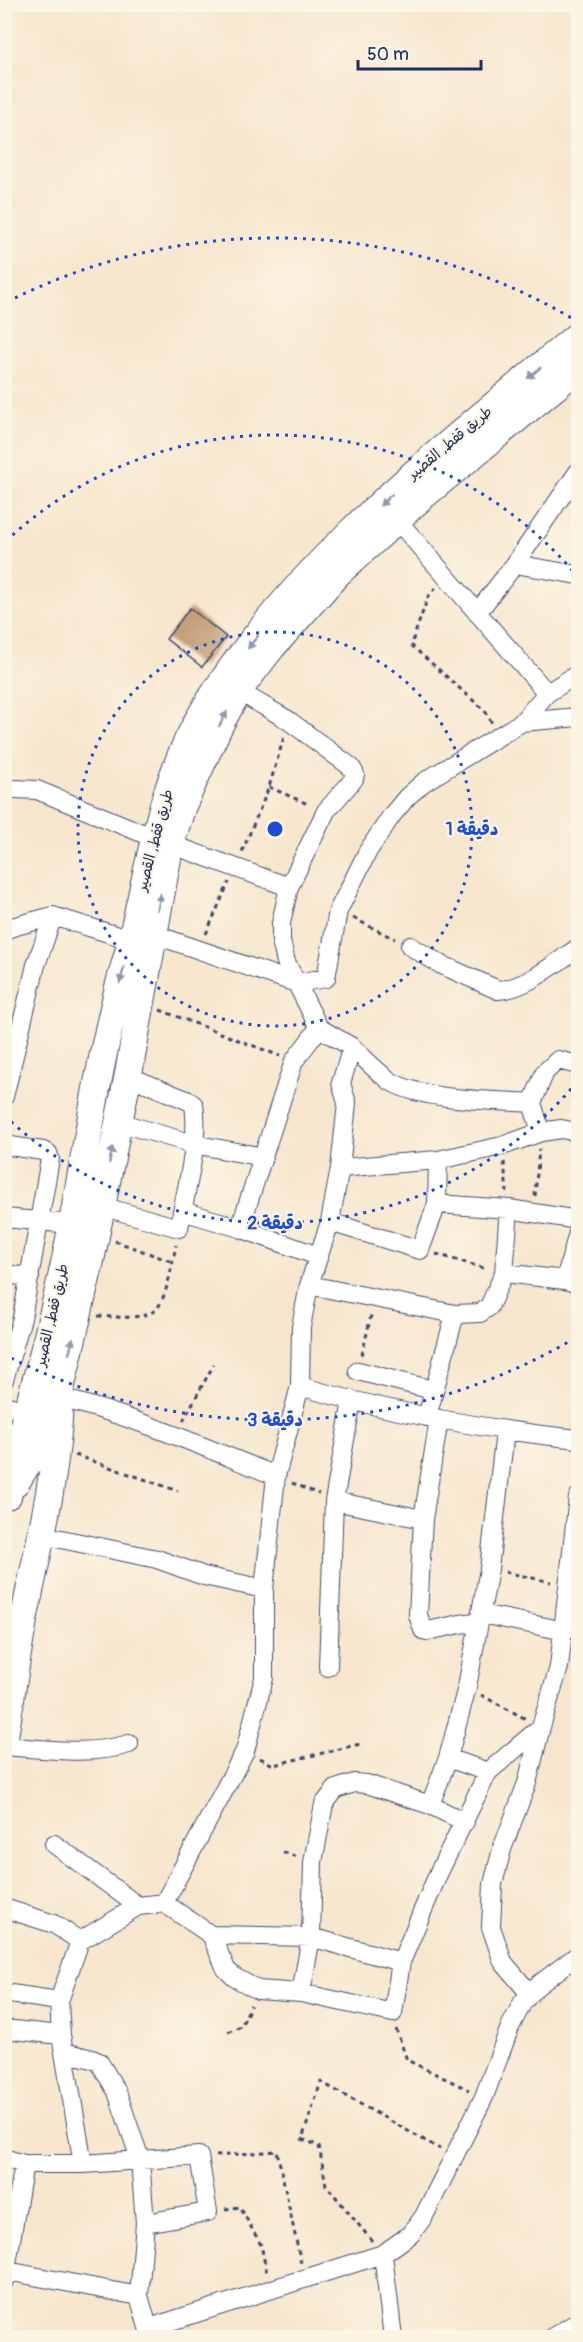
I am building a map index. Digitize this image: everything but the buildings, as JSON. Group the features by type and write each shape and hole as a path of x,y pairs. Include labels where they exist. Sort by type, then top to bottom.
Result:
{"main road":[{"name":"طريق قفط, القصير","path":"162,841 182,807 219,726 238,691 272,647 337,574 397,520 451,458 579,335"},
{"name":"طريق قفط, القصير","path":"6,1498 15,1452 16,1408 43,1353 83,1229 101,1206 141,1002 142,937 177,762 205,708 223,680 295,590 335,549 404,482 451,458 579,368"},
{"name":"طريق قفط, القصير","path":"6,1498 36,1450 60,1393 78,1315 83,1229 116,995 142,937"},
{"name":"طريق قفط, القصير","path":"4,1739 20,1639 42,1535 57,1448 60,1393"},
{"path":"4,1634 12,1650 14,1684"}],"street":[{"path":"477,613 516,564 579,472"},
{"path":"397,520 547,693"},
{"path":"516,564 579,575"},
{"path":"4,931 53,916 199,950 296,983 327,977 338,911 368,851 392,815 424,782 522,722 547,693 579,674"},
{"path":"238,691 288,720 351,767 355,774 354,779 326,811 289,887 281,923 281,941 286,962 319,1028 352,1047 390,1081 410,1090 432,1095 532,1103"},
{"path":"522,722 579,717"},
{"path":"15,789 37,790 162,841 289,887"},
{"path":"4,1098 36,965 53,916"},
{"path":"410,946 440,964 498,990 521,984 579,948"},
{"path":"240,1228 294,1061 319,1028"},
{"path":"164,1903 245,1751 264,1678 264,1589 276,1476 300,1386 302,1327 309,1285 330,1222 340,1168 347,1103 341,1083 352,1047"},
{"path":"541,1132 532,1103 545,1072 553,1062 558,1060 579,1065"},
{"path":"101,1206 179,1228 193,1144 196,1115 194,1105 128,1076"},
{"path":"118,1122 193,1144 263,1157"},
{"path":"340,1168 438,1160 502,1146 541,1132 561,1129 579,1132"},
{"path":"4,1145 48,1153 50,1166 30,1277 13,1318 4,1380"},
{"path":"330,1222 420,1250 436,1204 438,1160"},
{"path":"436,1204 509,1209 579,1220"},
{"path":"309,1285 455,1314 484,1311 489,1308 504,1273 509,1209"},
{"path":"182,1210 318,1256"},
{"path":"4,1218 40,1221 83,1229"},
{"path":"504,1273 572,1282 579,1233"},
{"path":"4,1274 30,1277"},
{"path":"455,1314 433,1390 433,1418 417,1592 420,1626 427,1631 480,1619 565,1630"},
{"path":"358,1371 433,1390"},
{"path":"300,1386 352,1401 433,1418 505,1431 579,1439"},
{"path":"60,1393 276,1476"},
{"path":"328,1667 334,1501 352,1401"},
{"path":"430,1805 448,1758 467,1687 489,1569 505,1431"},
{"path":"530,1994 503,1962 491,1926 493,1884 501,1849 527,1783 541,1726 560,1666 579,1497"},
{"path":"334,1501 423,1519"},
{"path":"42,1535 157,1559 204,1576 264,1589"},
{"path":"83,2164 62,2044 59,2001 80,1941 138,1906 164,1903 211,1935 226,1969 234,1977 258,1990 301,1994 393,2013 401,1962 439,1872 488,1772 541,1726"},
{"path":"4,1746 88,1752 129,1744"},
{"path":"448,1758 488,1772"},
{"path":"301,1994 311,1937 313,1862 324,1804 328,1797 336,1789 354,1783 367,1784 430,1805 465,1822"},
{"path":"54,1844 138,1906"},
{"path":"4,1908 54,1924 80,1941"},
{"path":"211,1935 311,1937 401,1962"},
{"path":"4,2029 62,2044 99,2062 117,2092 140,2158 145,2223 139,2296 150,2333 270,2290 383,2254 411,2234 424,2216 484,2097 510,2028 523,2002 537,1986 579,1955"},
{"path":"4,1993 59,2001"},
{"path":"4,2158 24,2164 83,2164 140,2158 199,2156 208,2212 145,2223"},
{"path":"24,2164 8,2238 6,2276 139,2296"},
{"path":"383,2254 393,2337"},
{"path":"551,2337 579,2322"}],"path":[{"path":"445,578 428,597 411,645 485,711 500,736"},
{"path":"199,950 269,787 288,720"},
{"path":"269,787 326,811"},
{"path":"338,911 410,946"},
{"path":"141,1002 294,1061"},
{"path":"533,1213 541,1132"},
{"path":"502,1146 509,1209"},
{"path":"78,1315 114,1317 146,1315 156,1310 162,1302 173,1262 83,1229"},
{"path":"420,1250 504,1273"},
{"path":"358,1371 375,1299"},
{"path":"175,1436 214,1364"},
{"path":"57,1448 178,1491"},
{"path":"276,1476 334,1501"},
{"path":"489,1569 569,1586"},
{"path":"467,1687 541,1726"},
{"path":"245,1751 273,1765 360,1744"},
{"path":"228,2032 241,2026 258,1990"},
{"path":"393,2013 396,2031 407,2060 484,2097"},
{"path":"383,2254 326,2186 319,2146 302,2139 321,2082 454,2157"},
{"path":"199,2156 277,2151 304,2279"},
{"path":"208,2212 240,2207 261,2245 270,2290"}]}
